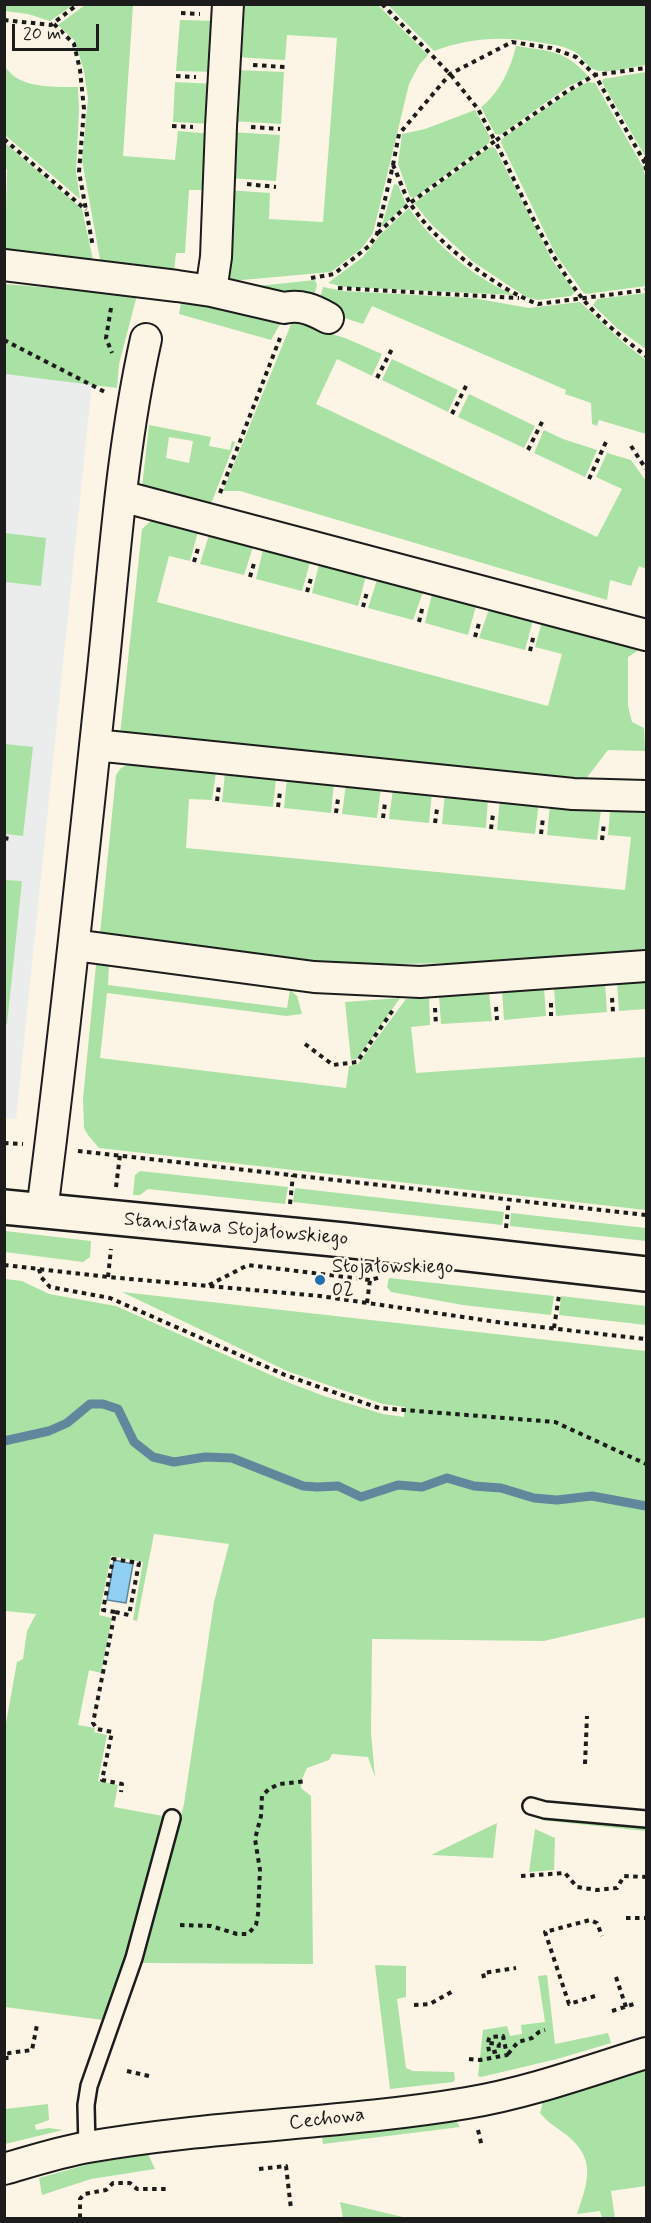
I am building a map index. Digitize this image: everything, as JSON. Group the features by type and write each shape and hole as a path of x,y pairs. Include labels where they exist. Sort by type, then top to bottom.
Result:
{"street":[{"path":"211,291 216,257 228,4"},
{"path":"4,265 211,291 284,308 292,306 312,309 328,318"},
{"path":"42,1211 74,945 121,496 133,406 147,339"},
{"path":"121,496 646,635"},
{"path":"95,745 573,794 646,796"},
{"path":"74,945 314,977 420,982 646,966"},
{"name":"Stanisława Stojałowskiego","path":"4,1207 344,1240 646,1274"},
{"name":"Cechowa","path":"4,2169 87,2148 205,2132 314,2123 465,2104 522,2091 646,2053"}],"lane":[{"path":"531,1806 544,1810 646,1819"},
{"path":"87,2148 86,2105 89,2086 134,1958 172,1818"}],"path":[{"path":"54,24 78,4"},
{"path":"382,4 450,74 478,109 555,259 583,299 621,336 646,356"},
{"path":"4,20 54,24 75,44 84,109 79,172 97,264 106,276 106,338 114,358"},
{"path":"377,234 399,134 450,74 512,42 551,48 576,57 595,75 645,163"},
{"path":"249,65 285,67"},
{"path":"322,277 334,274 369,246 377,234 410,203 568,90 595,75 646,68"},
{"path":"245,127 280,129"},
{"path":"4,139 87,210"},
{"path":"646,157 646,170"},
{"path":"393,165 410,203 437,234 491,279 522,298 538,304 646,290"},
{"path":"243,184 276,187"},
{"path":"333,287 522,298"},
{"path":"4,340 133,406"},
{"path":"209,518 279,341"},
{"path":"376,378 392,349"},
{"path":"452,414 467,384"},
{"path":"528,450 543,420"},
{"path":"589,479 606,442"},
{"path":"631,446 646,470"},
{"path":"305,1044 333,1065 357,1062 398,1004"},
{"path":"72,1150 646,1215"},
{"path":"115,1195 120,1155"},
{"path":"291,1188 293,1174"},
{"path":"508,1212 509,1199"},
{"path":"108,1277 111,1243"},
{"path":"208,1285 248,1265 370,1280"},
{"path":"4,1266 310,1295 646,1339"},
{"path":"39,1269 41,1277 50,1287 110,1298 285,1375 379,1408 555,1422 646,1464"},
{"path":"367,1303 369,1289"},
{"path":"554,1328 556,1315"},
{"path":"113,1558 139,1563 129,1615 115,1612 104,1610 113,1558"},
{"path":"115,1612 93,1724 97,1729 112,1732 102,1780 123,1784 121,1792"},
{"path":"585,1764 587,1716"},
{"path":"180,1925 211,1926 237,1934 248,1934 256,1925 260,1870 255,1839 261,1816 262,1797 269,1789 279,1784 307,1782"},
{"path":"521,1876 565,1873 577,1887 597,1890 617,1888 624,1876 646,1877"},
{"path":"626,1918 646,1918"},
{"path":"595,1996 569,2004 545,1932 590,1920 597,1923 602,1936"},
{"path":"484,1978 483,1972 516,1968"},
{"path":"616,1977 626,2007"},
{"path":"414,2005 430,2004 453,1991"},
{"path":"612,2011 637,2003"},
{"path":"4,2058 10,2058 9,2053 32,2050 37,2025"},
{"path":"469,2059 480,2060 507,2055 518,2042 532,2038 539,2031 545,2030"},
{"path":"489,2043 490,2037 503,2036 507,2055"},
{"path":"128,2071 149,2076"},
{"path":"477,2124 482,2147"},
{"path":"259,2169 286,2166 291,2208"},
{"path":"80,2218 80,2199 84,2193 106,2190 113,2183 130,2183 137,2189 166,2189"}],"shaded area":[{"path":"5,374 92,383 16,1119 5,1118"}],"green space":[{"path":"5,4 73,5 50,21 28,14 5,11"},
{"path":"85,5 133,5 123,156 175,160 178,131 212,134 205,138 202,190 189,190 185,253 176,253 174,271 106,262 101,265 82,160 88,98 84,71 75,41 58,25"},
{"path":"245,5 378,5 428,55 419,65 409,84 373,233 362,248 331,272 231,281 228,276 233,195 227,190 270,193 269,219 323,222 337,38 287,35 285,60 235,57 242,51"},
{"path":"388,5 646,5 646,65 601,71 592,69 577,53 560,46 510,39 472,41 434,51"},
{"path":"180,20 218,21 216,72 176,71"},
{"path":"516,46 556,53 572,61 589,77 569,86 500,135 495,134 481,107 503,80"},
{"path":"4,66 15,77 29,83 78,87 76,172 80,199 5,135"},
{"path":"234,70 284,72 281,124 231,121 239,116 240,77"},
{"path":"646,72 645,156 602,82 603,79"},
{"path":"175,82 215,84 213,124 173,122"},
{"path":"588,82 595,83 643,167 646,180 646,286 586,294 583,292 556,255 501,143 502,139 571,91"},
{"path":"475,110 490,137 489,143 414,198 410,197 398,164 402,134 425,129"},
{"path":"230,132 280,135 276,181 228,178"},
{"path":"5,143 82,209 93,260 5,253 7,169 5,169"},
{"path":"490,147 495,148 552,260 575,292 571,296 538,300 526,297 472,261 432,225 414,203"},
{"path":"394,184 398,185 406,204 381,228"},
{"path":"409,208 430,234 456,259 484,279 514,295 345,287 328,283 363,257 380,235"},
{"path":"315,280 317,285 311,306 239,288"},
{"path":"4,284 137,295 119,364 117,388 5,374"},
{"path":"323,287 343,291 473,298 529,308 580,302 646,360 646,434 599,420 597,426 592,424 591,403 565,394 566,390 372,306 363,324 317,309"},
{"path":"646,293 646,349 618,329 593,305 597,299"},
{"path":"182,298 283,319 271,340 179,314"},
{"path":"292,322 345,338 382,354 372,376 337,359 316,404 597,537 622,489 596,477 607,453 631,460 646,481 646,569 639,566 631,586 610,580 607,600 240,491 223,491"},
{"path":"392,359 458,390 448,412 382,380"},
{"path":"469,394 535,426 524,448 458,417"},
{"path":"149,425 211,437 209,446 230,450 232,441 235,442 209,509 142,487","holes":["169,437 193,441 189,463 166,458"]},
{"path":"544,430 597,450 585,477 534,453"},
{"path":"152,520 198,532 190,561 169,556 157,602 548,706 562,654 535,647 542,622 639,650 628,657 628,706 632,722 644,728 645,751 608,750 585,780 144,735 120,735 142,529"},
{"path":"5,533 46,538 41,586 5,582"},
{"path":"209,535 253,547 244,575 200,564"},
{"path":"263,550 310,562 302,591 256,579"},
{"path":"319,564 366,576 358,606 312,593"},
{"path":"377,580 423,592 413,620 368,608"},
{"path":"432,594 476,606 468,635 425,623"},
{"path":"489,609 533,620 525,650 479,638"},
{"path":"5,744 33,747 23,836 5,834"},
{"path":"129,764 216,772 212,800 189,799 186,848 625,890 631,837 608,835 610,811 646,813 646,950 461,963 328,965 100,934 116,775 121,768"},
{"path":"225,773 276,778 273,807 222,802"},
{"path":"287,778 334,782 331,813 284,808"},
{"path":"346,784 381,787 377,818 342,814"},
{"path":"393,789 432,792 429,823 389,819"},
{"path":"445,793 488,797 486,828 442,824"},
{"path":"500,798 539,802 535,834 497,830"},
{"path":"550,804 601,810 597,840 547,835"},
{"path":"5,880 22,881 7,1024 4,1024"},
{"path":"98,962 109,965 108,985 287,1008 290,990 297,996 302,1014 286,1016 107,993 100,1058 346,1088 349,1066 358,1064 406,999 429,997 430,1025 411,1027 416,1073 646,1057 646,1210 99,1148 84,1128 83,1099"},
{"path":"646,980 646,1009 619,1011 617,983"},
{"path":"605,984 607,1012 556,1016 554,988"},
{"path":"544,988 546,1016 504,1020 502,991"},
{"path":"489,992 492,1021 441,1024 439,996"},
{"path":"400,998 357,1059 351,1060 345,1002"},
{"path":"140,1171 288,1187 285,1204 148,1189 140,1195 133,1195 135,1175"},
{"path":"295,1188 504,1212 502,1225 293,1202"},
{"path":"511,1213 646,1228 646,1241 510,1226"},
{"path":"5,1231 91,1241 90,1257 83,1262 5,1252"},
{"path":"389,1278 554,1296 551,1315 463,1305 391,1292 387,1287"},
{"path":"5,1279 22,1281 49,1294 116,1306 282,1380 383,1414 404,1417 405,1407 383,1404 287,1371 122,1292 646,1351 646,1617 544,1641 372,1639 371,1733 375,1777 368,1757 332,1754 329,1760 307,1768 302,1779 301,1788 311,1796 313,1964 143,1963 184,1804 214,1602 229,1544 154,1534 137,1621 133,1620 143,1562 111,1556 99,1615 112,1618 101,1673 89,1670 78,1725 95,1728 94,1732 107,1735 98,1781 118,1785 114,1807 163,1816 123,1963 103,2020 5,2007 4,1734 17,1662 23,1659 27,1631 36,1614 5,1611"},
{"path":"561,1296 646,1306 646,1325 559,1315"},
{"path":"550,1816 646,1826 646,1831 540,1820"},
{"path":"497,1823 493,1858 431,1855"},
{"path":"535,1829 555,1838 554,1870 529,1872"},
{"path":"375,1965 406,1966 406,1997 397,1999 406,2068 413,2071 454,2072 453,2082 390,2089"},
{"path":"547,1975 555,2044 608,2033 611,2043 557,2059 478,2076 483,2030 507,2026 510,2036 522,2034 521,2025 545,2022 538,1976"},
{"path":"646,2069 646,2186 611,2191 615,2218 602,2218 600,2211 577,2214 586,2183 586,2164 578,2146 540,2113 543,2101"},
{"path":"48,2104 49,2120 35,2125 36,2130 49,2128 63,2130 5,2144 5,2109"},
{"path":"455,2119 460,2127 323,2144 322,2136"},
{"path":"148,2154 155,2169 91,2179 42,2195 39,2178 89,2164"},
{"path":"340,2202 407,2218 343,2218"}],"water":[{"path":"114,1560 133,1564 126,1603 107,1600"}],"waterway":[{"path":"4,1441 49,1431 67,1423 90,1404 103,1404 118,1409 134,1442 153,1457 174,1462 205,1457 232,1458 303,1486 338,1486 361,1497 398,1485 422,1487 447,1478 474,1486 501,1488 534,1498 557,1500 592,1496 646,1506"}],"place":[{"name":"Stojałowskiego 02","path":"320,1280"}]}
